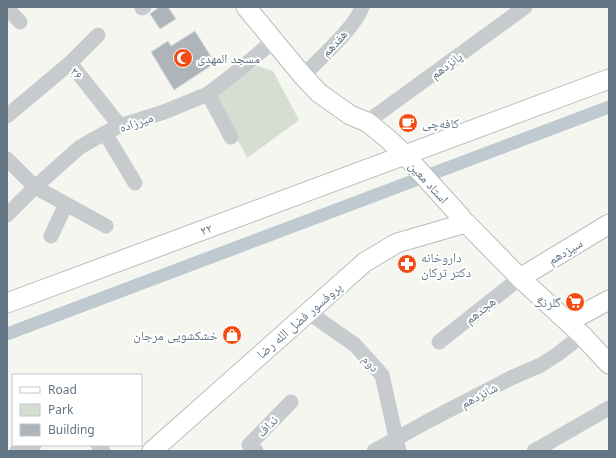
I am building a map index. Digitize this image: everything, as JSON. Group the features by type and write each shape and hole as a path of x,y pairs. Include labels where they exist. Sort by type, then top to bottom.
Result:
{"main road":[{"name":"استاد معین","path":"251,9 273,41 319,93 350,115 367,122 387,138 520,278 582,335 609,364"},
{"name":"۲۲","path":"7,303 410,161 609,80"},
{"name":"پروفسور فضل الله رضا","path":"152,451 365,262 398,243 464,220"},
{"name":"سیزدهم","path":"520,278 609,224"},
{"path":"568,322 609,300"}],"street":[{"name":"هفدهم","path":"303,76 345,33 360,13 362,7"},
{"name":"پانزدهم","path":"367,122 525,7"},
{"path":"7,8 20,22"},
{"path":"70,63 98,35"},
{"name":"میرزاده","path":"7,215 35,187 80,147 120,126 164,112 208,94 273,41"},
{"name":"۲۶","path":"7,116 70,63 120,126"},
{"path":"208,94 231,137"},
{"path":"105,133 134,183"},
{"path":"7,159 35,187 106,226"},
{"path":"51,236 66,204"},
{"name":"هجدهم","path":"439,342 520,278"},
{"name":"دوم","path":"308,312 354,345 382,375 398,445"},
{"name":"شانزدهم","path":"374,451 398,445 430,420 511,378 541,365 582,335"},
{"name":"نداف","path":"256,451 249,445 290,402"},
{"path":"534,451 609,408"},
{"path":"17,451 31,446"}],"green space":[{"path":"257,66 273,71 299,120 247,158 216,97"}],"building":[{"path":"159,7 168,7 176,19 160,29 150,14"},
{"name":"مسجد المهدی","path":"195,31 215,63 174,90 151,52 168,41 171,46"}],"waterway":[{"path":"7,334 609,107"}],"place":[{"name":"مسجد المهدی","path":"183,58"},
{"name":"کافه‌چی","path":"408,123"},
{"name":"داروخانه دکتر ترکان","path":"407,264"},
{"name":"گلرنگ","path":"575,302"},
{"name":"خشکشویی مرجان","path":"232,335"}]}
